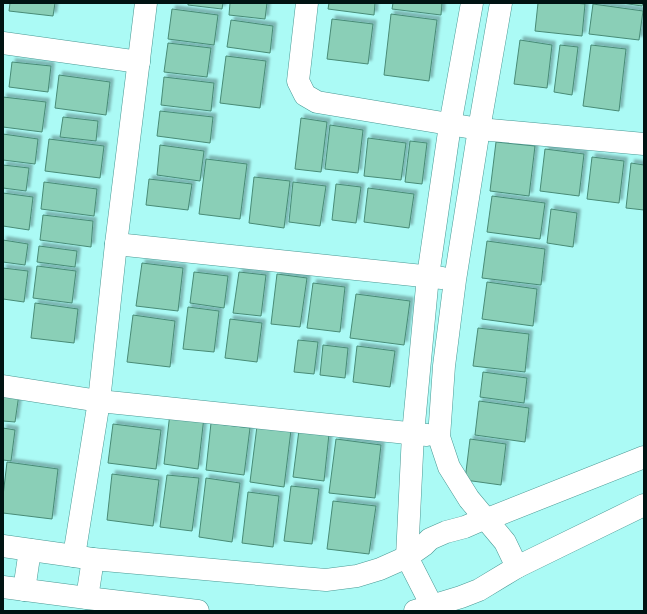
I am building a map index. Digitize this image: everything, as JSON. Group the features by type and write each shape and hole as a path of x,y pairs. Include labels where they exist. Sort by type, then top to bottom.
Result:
{"street":[{"path":"87,598 84,557 99,400 116,244 146,3"},
{"path":"307,3 298,81 305,95 317,102 479,129 644,144"},
{"path":"472,3 450,125 428,276 413,434 407,557 424,609 479,590 517,568 644,505"},
{"path":"501,3 455,280 444,366 438,437 449,467 469,499 485,520 505,542 517,568"},
{"path":"3,43 139,62"},
{"path":"116,244 455,280"},
{"path":"3,386 99,400 438,437"},
{"path":"3,546 84,557 302,578 326,580 357,576 380,569 407,557 430,539 446,532 485,520 644,458"},
{"path":"30,550 14,588 198,611"}],"building":[{"path":"10,3 55,3 53,16 9,11"},
{"path":"188,3 223,3 222,9 188,5"},
{"path":"230,3 267,3 265,19 229,15"},
{"path":"329,3 375,3 374,15 328,9"},
{"path":"393,3 442,3 441,15 392,9"},
{"path":"538,3 585,4 582,36 535,31"},
{"path":"622,3 643,3 642,6"},
{"path":"593,4 643,11 639,40 589,34"},
{"path":"172,9 218,15 214,45 168,39"},
{"path":"391,14 437,20 429,81 384,75"},
{"path":"332,19 373,24 368,64 327,59"},
{"path":"231,20 273,26 270,53 227,47"},
{"path":"520,40 552,45 547,88 514,84"},
{"path":"168,43 211,48 207,77 164,72"},
{"path":"560,45 578,47 572,95 554,92"},
{"path":"591,45 626,49 619,111 583,106"},
{"path":"226,56 266,61 260,108 220,103"},
{"path":"12,62 51,66 48,92 9,87"},
{"path":"59,75 110,82 106,115 55,108"},
{"path":"164,77 214,83 211,111 161,105"},
{"path":"3,97 46,102 42,132 3,127"},
{"path":"160,111 213,117 210,143 157,136"},
{"path":"63,117 98,121 96,141 60,137"},
{"path":"301,118 327,122 321,172 295,169"},
{"path":"330,125 363,130 358,173 325,169"},
{"path":"3,134 38,139 35,164 3,160"},
{"path":"368,138 406,143 401,180 364,176"},
{"path":"49,139 104,146 100,178 45,171"},
{"path":"410,141 427,143 422,184 405,182"},
{"path":"496,142 535,146 529,196 490,191"},
{"path":"160,145 204,151 200,181 157,175"},
{"path":"545,149 584,154 579,196 540,191"},
{"path":"592,157 624,161 619,203 587,199"},
{"path":"206,159 247,164 240,219 199,214"},
{"path":"631,163 644,165 644,210 626,208"},
{"path":"3,165 29,168 26,191 3,188"},
{"path":"254,177 290,181 284,228 249,223"},
{"path":"149,179 192,184 188,210 146,205"},
{"path":"44,182 97,189 94,216 41,209"},
{"path":"293,182 326,186 320,226 289,222"},
{"path":"336,184 361,187 356,223 332,220"},
{"path":"368,188 414,194 409,228 364,222"},
{"path":"3,193 33,197 29,230 3,226"},
{"path":"492,196 545,203 540,239 487,232"},
{"path":"551,209 577,213 573,247 547,243"},
{"path":"43,215 93,221 91,247 40,240"},
{"path":"3,240 28,244 25,265 3,262"},
{"path":"487,241 545,249 541,285 482,278"},
{"path":"39,246 77,251 75,267 37,262"},
{"path":"142,263 183,268 178,311 136,306"},
{"path":"37,266 76,271 72,303 33,298"},
{"path":"3,268 28,271 24,302 3,299"},
{"path":"194,272 228,276 224,308 190,303"},
{"path":"239,272 266,275 261,316 233,313"},
{"path":"277,274 307,278 300,327 271,324"},
{"path":"487,282 537,289 533,326 482,319"},
{"path":"313,283 345,287 340,332 307,328"},
{"path":"356,294 410,301 404,345 350,338"},
{"path":"35,303 78,309 74,343 31,338"},
{"path":"188,307 219,311 214,352 183,349"},
{"path":"133,315 175,321 170,367 127,362"},
{"path":"230,319 262,323 257,362 225,358"},
{"path":"478,328 529,334 525,372 473,366"},
{"path":"298,340 318,342 314,374 294,372"},
{"path":"323,345 348,348 345,378 320,375"},
{"path":"357,346 395,351 390,387 353,382"},
{"path":"483,372 527,378 524,403 480,397"},
{"path":"3,392 19,394 15,422 3,421"},
{"path":"479,401 529,408 525,442 475,435"},
{"path":"170,413 204,417 198,469 164,464"},
{"path":"211,423 250,428 244,475 206,470"},
{"path":"113,424 161,430 156,469 108,463"},
{"path":"257,426 291,430 284,487 250,482"},
{"path":"3,428 15,430 11,461 3,460"},
{"path":"299,430 329,434 324,481 293,477"},
{"path":"336,439 381,445 375,498 329,493"},
{"path":"470,439 506,444 501,485 465,480"},
{"path":"7,462 58,469 52,519 3,513 3,496"},
{"path":"112,474 159,480 153,526 107,520"},
{"path":"167,475 199,478 192,531 160,527"},
{"path":"206,478 240,483 232,542 199,537"},
{"path":"291,486 319,489 312,544 284,541"},
{"path":"248,492 279,496 273,547 242,543"},
{"path":"333,501 376,506 369,554 327,549"}]}
